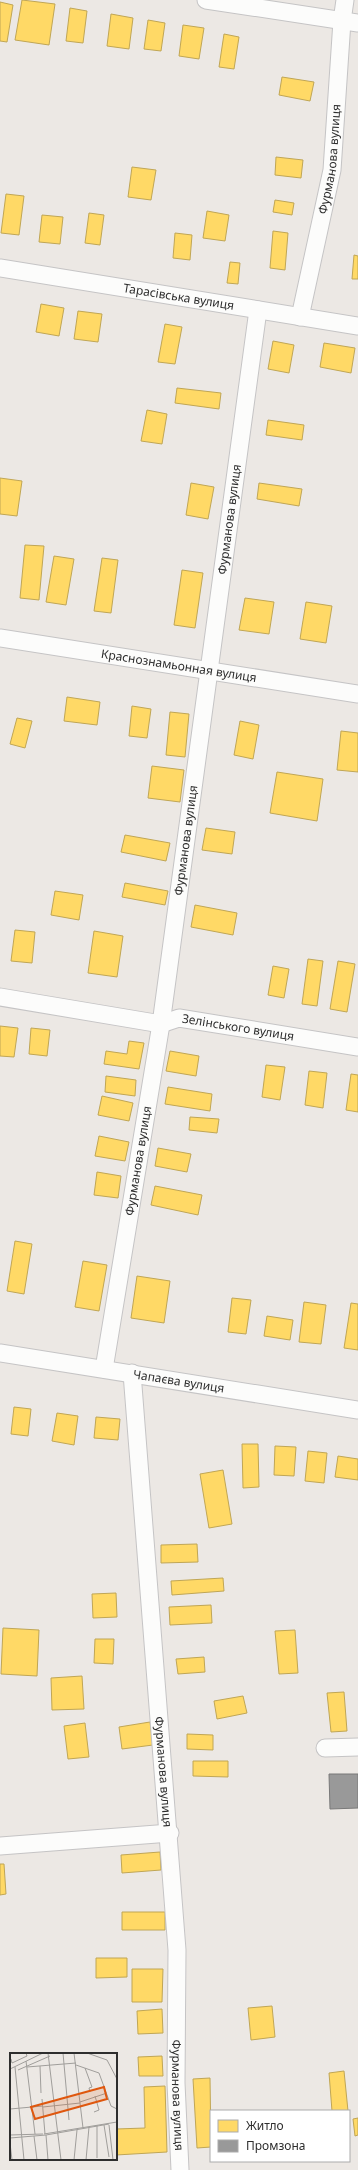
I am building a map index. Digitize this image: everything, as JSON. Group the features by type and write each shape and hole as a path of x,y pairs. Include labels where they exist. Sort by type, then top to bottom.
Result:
{"street":[{"path":"206,0 350,22"},
{"name":"Фурманова вулиця","path":"300,317 332,170 350,22 345,0"},
{"name":"Тарасівська вулиця","path":"0,268 358,326"},
{"name":"Фурманова вулиця","path":"104,1369 161,1024 208,669 258,310"},
{"name":"Краснознамьонная вулиця","path":"0,638 208,669 358,694"},
{"name":"Зелінського вулиця","path":"0,997 161,1024 179,1018 358,1047"},
{"name":"Чапаєва вулиця","path":"0,1353 358,1410"},
{"name":"Фурманова вулиця","path":"132,1373 170,1833 177,1950 176,2083 180,2170"},
{"path":"325,1748 358,1747"},
{"path":"0,1846 170,1833"}],"building: Житло":[{"path":"22,0 55,4 49,45 15,40"},
{"path":"0,2 13,5 7,42 0,41"},
{"path":"70,8 87,11 83,43 66,41"},
{"path":"111,14 133,18 129,49 107,46"},
{"path":"148,20 165,23 161,51 144,49"},
{"path":"183,25 204,28 199,59 179,56"},
{"path":"224,34 239,37 234,69 219,67"},
{"path":"282,77 314,82 310,101 279,95"},
{"path":"276,157 303,160 301,178 275,175"},
{"path":"132,167 156,170 151,200 128,197"},
{"path":"6,194 24,196 19,235 1,233"},
{"path":"275,200 294,203 292,215 273,212"},
{"path":"207,211 229,215 225,241 203,238"},
{"path":"89,213 104,215 100,245 85,243"},
{"path":"42,215 63,217 60,244 39,242"},
{"path":"273,231 288,233 285,270 270,268"},
{"path":"175,233 192,235 190,260 173,258"},
{"path":"354,255 358,256 358,279 352,279"},
{"path":"230,262 240,263 238,284 227,283"},
{"path":"41,304 64,308 59,336 36,332"},
{"path":"78,311 102,314 98,342 74,339"},
{"path":"165,324 182,327 175,364 158,362"},
{"path":"273,341 294,345 289,373 268,369"},
{"path":"324,343 355,348 351,373 320,367"},
{"path":"177,388 221,393 219,409 175,403"},
{"path":"147,410 167,414 162,444 141,441"},
{"path":"268,420 304,425 302,440 266,435"},
{"path":"0,478 22,481 17,516 0,514"},
{"path":"191,483 214,487 208,519 186,515"},
{"path":"259,483 302,489 299,506 257,499"},
{"path":"25,545 44,546 39,600 20,598"},
{"path":"54,556 74,559 66,605 46,602"},
{"path":"102,558 118,560 111,613 94,611"},
{"path":"182,570 203,573 195,628 174,625"},
{"path":"245,598 274,602 269,634 239,630"},
{"path":"306,602 332,606 326,643 300,639"},
{"path":"67,697 100,702 97,725 64,721"},
{"path":"132,706 151,709 147,738 129,736"},
{"path":"170,712 189,714 185,757 166,755"},
{"path":"17,718 32,721 25,748 10,744"},
{"path":"240,721 259,725 253,759 234,755"},
{"path":"341,731 358,733 358,772 337,770"},
{"path":"152,766 184,770 180,802 148,798"},
{"path":"277,772 323,779 317,821 270,813"},
{"path":"206,828 235,832 232,854 202,850"},
{"path":"125,835 170,843 166,861 121,852"},
{"path":"125,883 168,891 165,905 122,897"},
{"path":"55,891 83,895 79,920 51,915"},
{"path":"195,905 237,913 233,935 191,927"},
{"path":"15,930 35,932 32,963 11,961"},
{"path":"94,931 123,936 117,977 88,973"},
{"path":"308,959 323,961 317,1006 302,1004"},
{"path":"338,961 355,964 347,1012 330,1009"},
{"path":"273,966 289,969 284,998 268,995"},
{"path":"0,1026 18,1028 14,1057 0,1056"},
{"path":"31,1028 50,1030 47,1056 29,1054"},
{"path":"129,1041 144,1043 139,1069 104,1064 106,1051 127,1054"},
{"path":"170,1051 199,1056 196,1076 166,1071"},
{"path":"266,1065 285,1067 280,1100 262,1097"},
{"path":"309,1071 327,1073 323,1108 305,1105"},
{"path":"351,1074 358,1075 358,1112 346,1110"},
{"path":"106,1076 136,1080 135,1096 105,1092"},
{"path":"168,1087 212,1094 210,1111 165,1104"},
{"path":"102,1096 133,1103 129,1121 98,1115"},
{"path":"190,1117 219,1119 217,1133 189,1130"},
{"path":"99,1136 129,1142 125,1161 95,1156"},
{"path":"158,1148 191,1154 187,1172 155,1166"},
{"path":"97,1172 121,1176 118,1198 94,1195"},
{"path":"155,1186 202,1195 198,1215 151,1205"},
{"path":"15,1241 32,1244 24,1294 7,1291"},
{"path":"83,1261 107,1265 99,1311 75,1307"},
{"path":"137,1276 170,1281 164,1323 131,1318"},
{"path":"232,1298 251,1300 246,1334 228,1332"},
{"path":"304,1302 326,1305 321,1344 299,1342"},
{"path":"351,1303 358,1304 358,1350 344,1348"},
{"path":"267,1316 293,1320 290,1340 264,1336"},
{"path":"14,1407 31,1409 28,1436 11,1434"},
{"path":"57,1413 78,1416 74,1445 52,1441"},
{"path":"96,1417 120,1419 118,1440 94,1438"},
{"path":"242,1444 258,1444 259,1487 243,1488"},
{"path":"275,1446 296,1447 294,1476 274,1475"},
{"path":"308,1451 327,1453 324,1483 305,1481"},
{"path":"338,1456 358,1459 358,1480 335,1477"},
{"path":"223,1470 232,1524 209,1528 200,1474"},
{"path":"197,1544 198,1562 161,1563 161,1545"},
{"path":"223,1578 224,1591 172,1595 171,1581"},
{"path":"116,1593 117,1617 93,1618 92,1594"},
{"path":"211,1605 212,1623 170,1625 169,1607"},
{"path":"3,1628 39,1630 37,1676 1,1674"},
{"path":"295,1630 298,1673 279,1674 275,1631"},
{"path":"95,1639 114,1639 113,1664 94,1663"},
{"path":"204,1657 205,1672 178,1674 176,1659"},
{"path":"82,1676 84,1709 52,1710 51,1678"},
{"path":"344,1692 347,1731 331,1732 327,1693"},
{"path":"243,1696 247,1713 217,1719 214,1701"},
{"path":"150,1722 153,1745 122,1749 119,1727"},
{"path":"85,1723 89,1757 68,1759 64,1726"},
{"path":"187,1734 213,1735 213,1750 187,1749"},
{"path":"193,1761 228,1761 228,1777 193,1776"},
{"path":"160,1852 161,1870 122,1873 121,1855"},
{"path":"0,1864 4,1864 6,1894 0,1895"},
{"path":"122,1912 165,1912 165,1930 122,1930"},
{"path":"96,1958 127,1958 127,1977 96,1978"},
{"path":"132,1969 163,1969 162,2002 132,2002"},
{"path":"272,2006 275,2037 251,2040 248,2008"},
{"path":"162,2009 163,2033 138,2034 137,2011"},
{"path":"162,2056 163,2076 139,2076 138,2057"},
{"path":"344,2071 348,2110 332,2110 329,2073"},
{"path":"210,2078 210,2147 197,2148 193,2079"},
{"path":"165,2086 167,2152 117,2155 117,2129 145,2128 144,2087"},
{"path":"358,2118 358,2135 355,2136 353,2119"}],"building: Промзона":[{"path":"329,1774 358,1774 358,1808 330,1809"}]}
